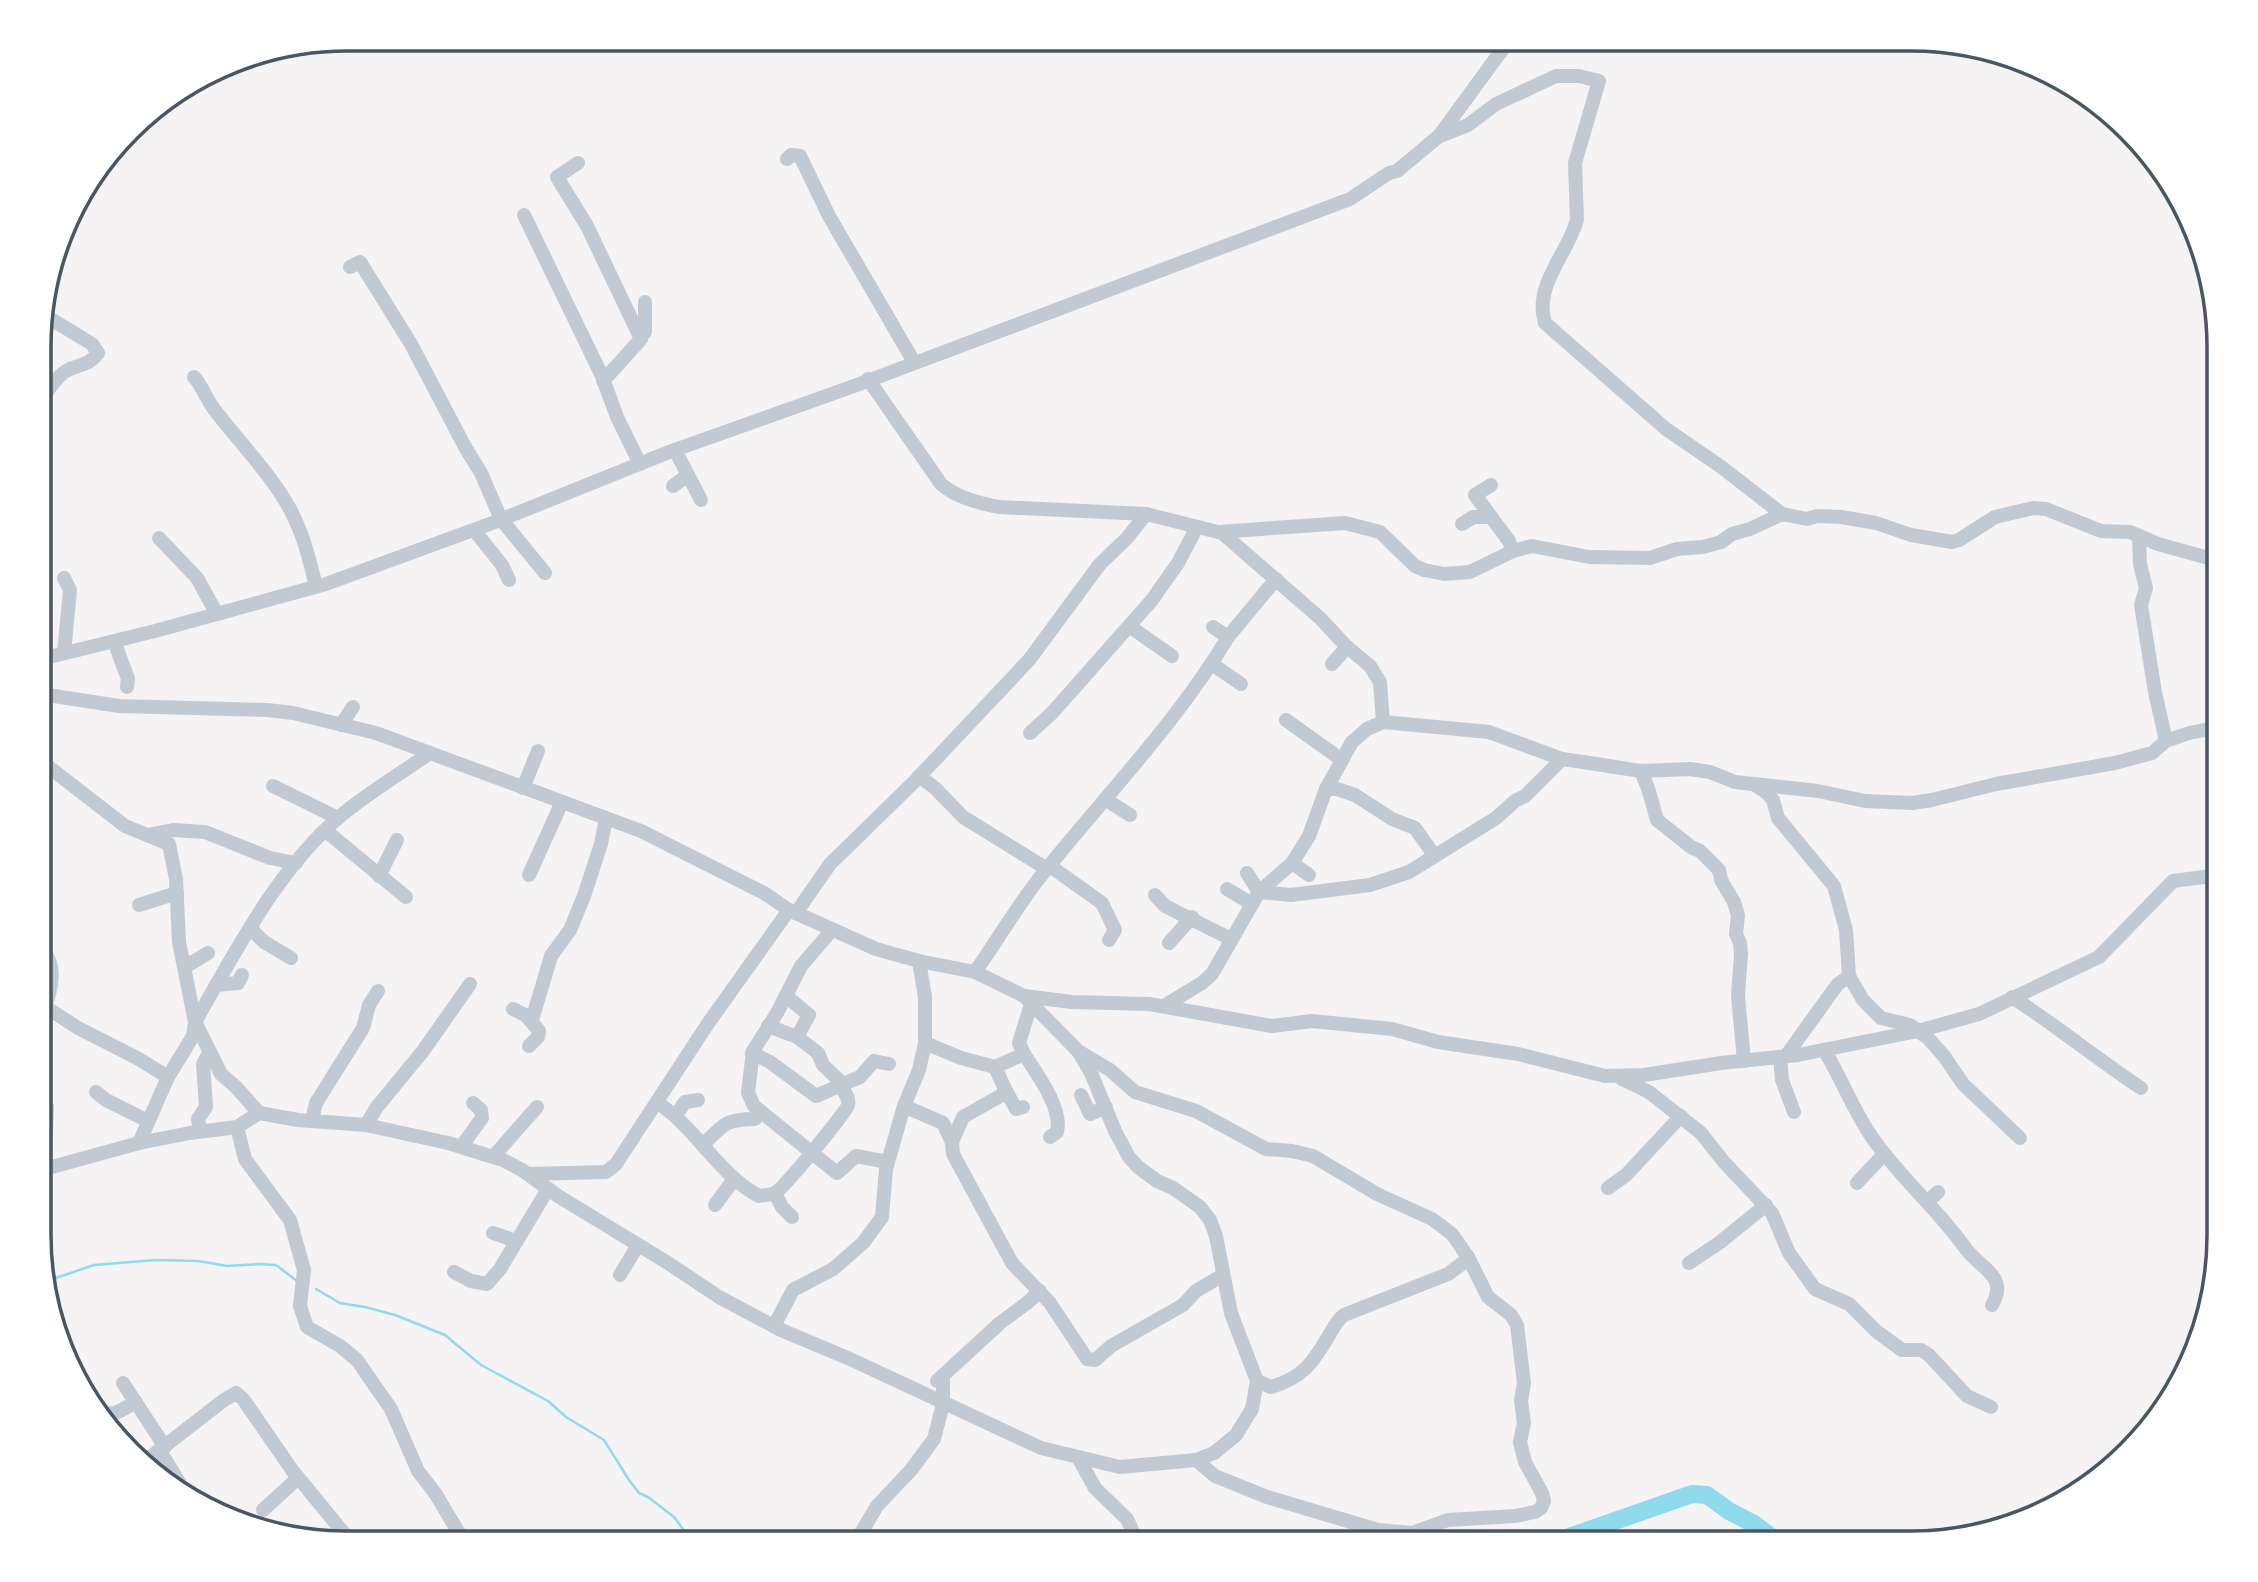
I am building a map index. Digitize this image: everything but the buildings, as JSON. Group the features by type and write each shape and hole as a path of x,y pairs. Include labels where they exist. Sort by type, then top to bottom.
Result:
{"street":[{"path":"51,656 316,587 474,530 675,450 1350,199 1389,173 1397,171 1438,136 1501,51"},
{"path":"1438,136 1468,125 1496,104 1556,76 1578,76 1599,81 1575,163 1575,229 1552,272 1542,314 1545,323 1666,429 1782,514 1807,519 1817,516 1841,517 1876,523 1911,535 1952,542 1995,517 2033,508 2046,509 2101,531 2130,532 2207,557"},
{"path":"786,159 791,155 800,156 829,216 914,362"},
{"path":"578,163 557,177 587,226 641,339"},
{"path":"524,215 603,381 639,464"},
{"path":"350,267 360,261 411,344 481,473 501,519 545,573"},
{"path":"603,381 641,339 645,331 645,302"},
{"path":"51,387 69,369 81,367 98,353 92,344 52,320"},
{"path":"194,377 214,409 263,470 290,509 307,551 316,587"},
{"path":"868,379 930,470 948,490 979,503 999,507 1146,514 1221,532 1345,523 1380,532 1415,566 1437,574 1470,572 1513,551 1532,546 1589,557 1650,558 1677,549 1703,547 1721,542 1732,534 1782,514"},
{"path":"675,450 701,500"},
{"path":"673,486 688,475"},
{"path":"1492,485 1475,495 1513,551"},
{"path":"528,1174 606,1172 616,1164 709,1022 830,864 919,776 1029,660 1100,564 1127,538 1146,514"},
{"path":"1462,524 1473,517 1491,517"},
{"path":"1030,733 1052,713 1129,626 1178,563 1197,527"},
{"path":"474,530 502,565 509,580"},
{"path":"1221,532 1321,619 1347,647 1370,666 1380,682 1383,722"},
{"path":"2139,536 2140,564 2146,588 2141,605 2166,741"},
{"path":"159,538 197,578 217,614"},
{"path":"64,578 70,590 64,653"},
{"path":"975,972 1048,868 1182,707 1228,637 1276,579"},
{"path":"1129,626 1172,656"},
{"path":"1213,627 1228,637"},
{"path":"114,641 128,679 127,687"},
{"path":"1332,664 1347,647"},
{"path":"1212,664 1241,684"},
{"path":"51,696 119,706 267,710 293,713 376,733 641,831 764,893 792,911 876,949 975,972 1028,1000 1078,1051 1091,1073 1120,1142 1138,1167 1200,1207 1210,1220 1216,1236 1231,1313 1257,1381 1252,1409 1236,1435 1214,1453 1196,1460 1120,1467 1041,1448 774,1326 719,1297 528,1174 493,1157 366,1125 298,1120 259,1113 221,1074 195,1022 180,942 177,893 169,844 125,826 51,769"},
{"path":"341,725 353,707"},
{"path":"1286,720 1342,760"},
{"path":"1164,1006 1212,974 1255,898 1292,863 1309,836 1326,789 1352,742 1367,729 1383,722 1489,732 1562,759 1641,771 1690,769 1710,772 1735,782 1818,791 1865,800 1912,803 1996,784 2115,763 2152,753 2166,741 2207,729"},
{"path":"523,788 538,751"},
{"path":"139,1143 168,1077 192,1036 195,1022 250,929 296,863 338,818 429,753"},
{"path":"1227,889 1255,898 1291,895 1370,885 1409,872 1496,818 1525,796 1562,759"},
{"path":"1641,771 1657,820 1700,851 1719,870 1721,880 1734,902 1738,915 1736,934 1741,954 1738,996 1744,1061"},
{"path":"919,776 935,788 963,817 1102,903 1115,930 1109,940"},
{"path":"1752,783 1768,793 1778,818 1834,886 1846,930 1849,976 1863,1000 1877,1015 1910,1025 1918,1031 1944,1056 1963,1084 2020,1138"},
{"path":"273,786 338,818"},
{"path":"1326,789 1337,789 1355,795 1392,819 1415,828 1434,855"},
{"path":"1105,799 1130,816"},
{"path":"529,874 562,802"},
{"path":"530,1020 551,956 570,930 584,896 601,844 606,818"},
{"path":"146,836 173,830 205,832 270,858 296,863"},
{"path":"326,831 406,897"},
{"path":"379,876 397,840"},
{"path":"1292,863 1309,875"},
{"path":"1247,873 1255,898"},
{"path":"1618,1077 1824,1050 1918,1031 1979,1014 2089,964 2173,881 2207,877"},
{"path":"139,905 177,893"},
{"path":"1155,895 1165,905 1231,939"},
{"path":"1169,943 1192,918"},
{"path":"250,929 264,942 291,958"},
{"path":"703,1145 735,1112 748,1090 752,1053 801,966 832,930"},
{"path":"185,967 208,953"},
{"path":"774,1326 793,1290 833,1269 874,1230 882,1217 885,1208 883,1187 888,1162 904,1106 919,1070 925,1042 925,997 919,961"},
{"path":"216,985 238,984 242,975"},
{"path":"1794,1112 1782,1080 1783,1057 1837,985 1849,976"},
{"path":"366,1125 470,984"},
{"path":"312,1120 316,1103 363,1028 369,1005 378,991"},
{"path":"786,996 809,1015 797,1037"},
{"path":"2012,997 2056,1025 2097,1059 2141,1088"},
{"path":"1028,1000 1164,1006 1272,1026 1312,1021 1359,1028 1392,1029 1438,1042 1518,1054 1618,1077 1649,1092 1701,1133 1723,1161 1772,1213 1789,1253 1815,1289 1849,1304 1876,1331 1902,1350 1921,1350 1929,1354 1967,1396 1991,1407"},
{"path":"1028,1000 1019,1043 1045,1085 1060,1122 1057,1132 1050,1137"},
{"path":"513,1009 525,1015 539,1031 538,1037 529,1046"},
{"path":"51,1013 168,1077"},
{"path":"658,1103 676,1115 742,1187 759,1196 775,1193 792,1177 849,1107 848,1097 823,1065 818,1053 797,1037 768,1026"},
{"path":"925,1042 961,1058 995,1068 1024,1054"},
{"path":"1824,1050 1862,1123 1884,1154 1932,1197 1970,1254 1995,1278 1998,1293 1992,1305"},
{"path":"1078,1051 1110,1070 1135,1092 1196,1111 1266,1149 1313,1156 1377,1195 1432,1219 1452,1234 1468,1257 1488,1297 1511,1315 1517,1325 1524,1383 1521,1401 1524,1423 1520,1442 1530,1474 1542,1493 1544,1501 1541,1508 1515,1516 1448,1520 1418,1531"},
{"path":"200,1131 198,1119 206,1107 203,1064 209,1053"},
{"path":"752,1053 778,1067 816,1096 860,1077 874,1061 889,1064"},
{"path":"995,1068 1016,1109 1023,1107"},
{"path":"952,1142 963,1117 1002,1095 1005,1089"},
{"path":"748,1090 754,1106 837,1173 856,1156 888,1162"},
{"path":"96,1092 106,1100 148,1121"},
{"path":"1081,1095 1090,1114 1106,1107"},
{"path":"676,1115 685,1102 698,1100"},
{"path":"461,1147 482,1118 481,1110 473,1103"},
{"path":"904,1106 943,1123 952,1142 953,1154 1013,1263 1040,1291 1087,1359 1095,1360 1111,1346 1183,1306 1196,1291 1223,1275"},
{"path":"493,1157 537,1107"},
{"path":"722,1125 736,1119 755,1119 761,1112"},
{"path":"51,1168 139,1143 237,1127 259,1113"},
{"path":"1608,1188 1626,1175 1681,1116"},
{"path":"237,1127 245,1159 290,1220 304,1270 300,1306 307,1327 340,1346 357,1360 391,1409 418,1471 436,1493 458,1531"},
{"path":"1857,1182 1884,1154"},
{"path":"715,1205 734,1179"},
{"path":"454,1272 471,1281 486,1284 500,1269 548,1189"},
{"path":"775,1193 782,1207 792,1217"},
{"path":"1689,1263 1766,1205"},
{"path":"493,1233 516,1241"},
{"path":"620,1275 638,1245"},
{"path":"1257,1381 1271,1387 1298,1376 1319,1353 1338,1320 1344,1315 1442,1277 1468,1257"},
{"path":"923,1394 1000,1323 1040,1291"},
{"path":"862,1531 877,1506 911,1470 934,1439 943,1404 943,1376"},
{"path":"122,1383 136,1402 176,1477"},
{"path":"151,1457 236,1393 243,1399 298,1479 342,1531"},
{"path":"111,1414 136,1402"},
{"path":"1079,1459 1095,1488 1127,1520 1132,1531"},
{"path":"1196,1460 1215,1476 1267,1497 1389,1531"},
{"path":"263,1510 298,1479"}],"waterway":[{"path":"54,1279 94,1265 156,1260 198,1261 227,1266 276,1265 297,1281"},
{"path":"316,1289 340,1303 395,1315 445,1335 481,1365 548,1401 566,1417 604,1440 639,1493 674,1517 684,1531"},
{"path":"1586,1531 1692,1494 1707,1495 1763,1531"}]}
